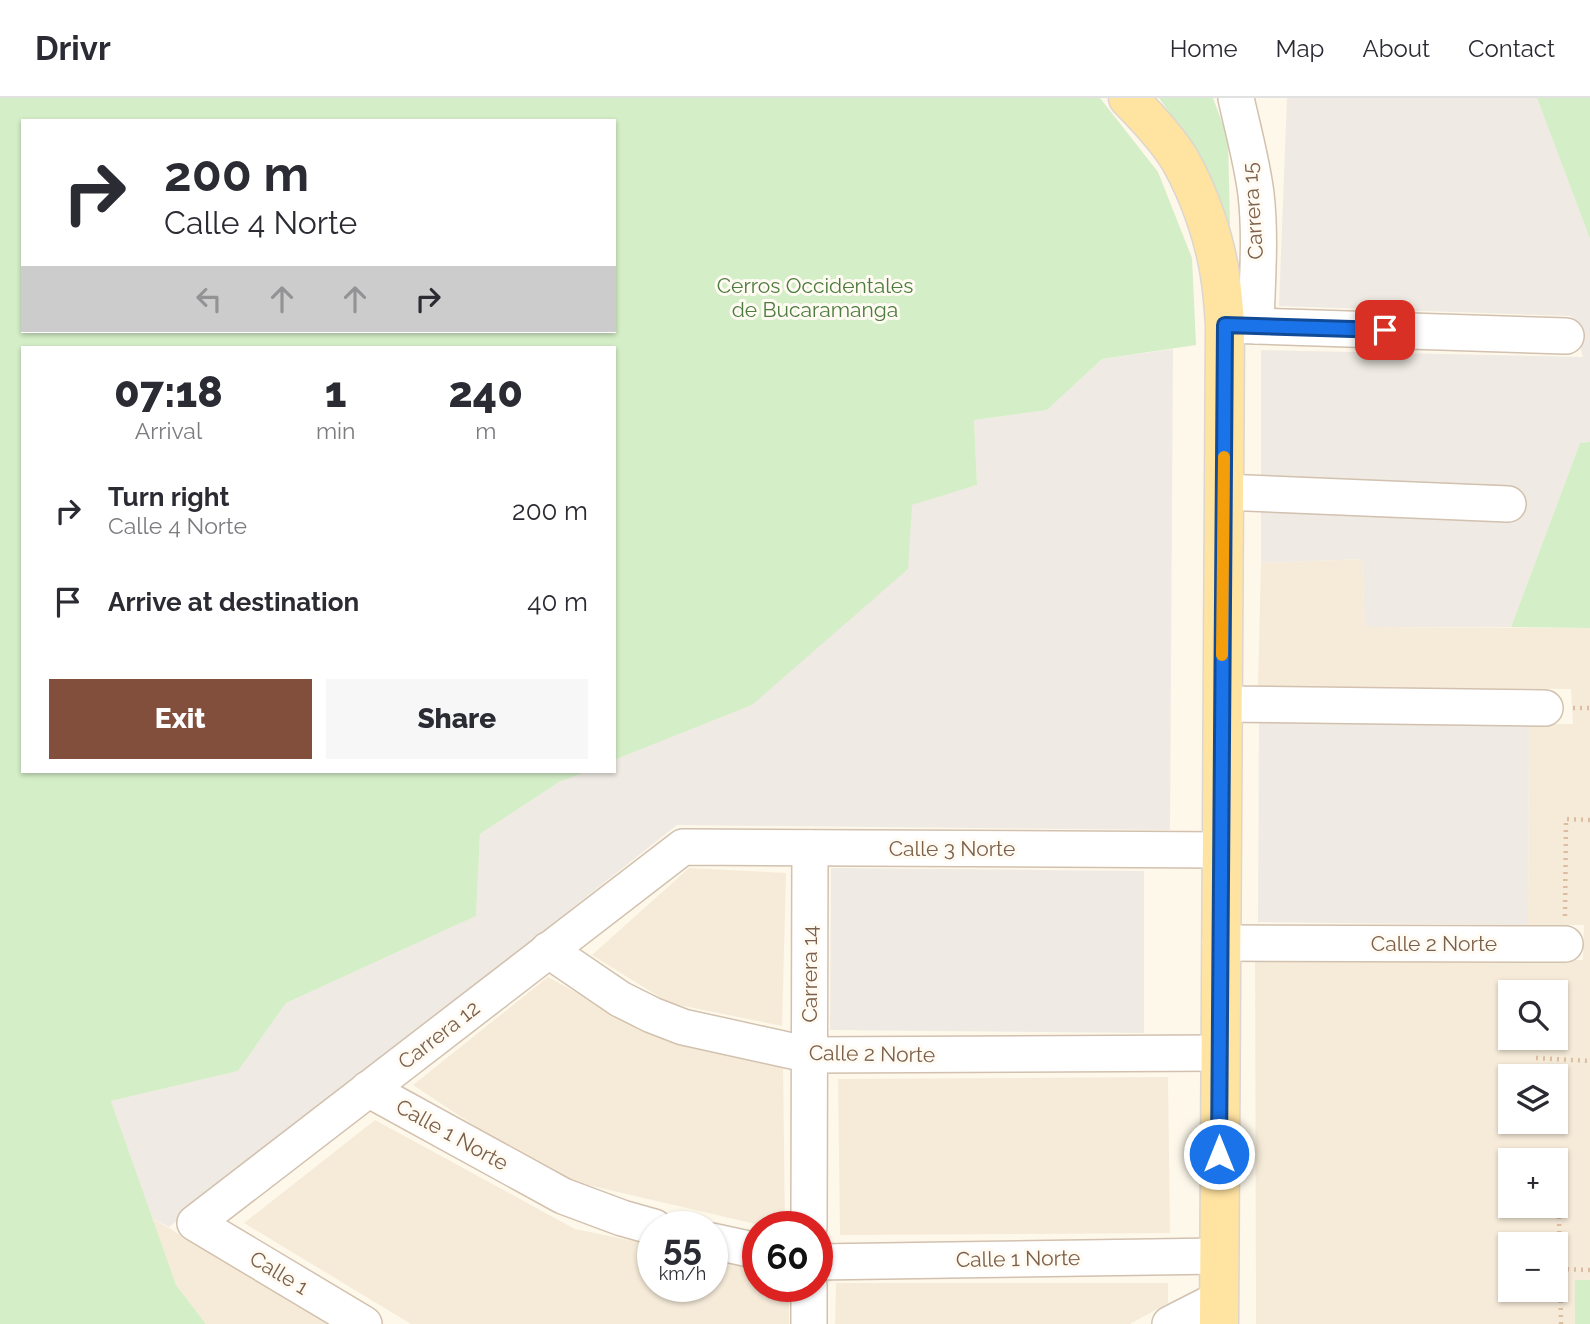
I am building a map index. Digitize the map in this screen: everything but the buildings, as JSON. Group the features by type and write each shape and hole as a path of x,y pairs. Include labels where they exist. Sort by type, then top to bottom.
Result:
{"main road":[{"path":"1129,98 1154,124 1180,160 1213,238 1221,281 1241,325 1223,492 1219,1311"}],"street":[{"name":"Carrera 15","path":"1236,98 1256,195 1258,231 1241,325"},
{"path":"1241,325 1566,336"},
{"path":"1223,492 1508,504"},
{"path":"1222,704 1545,708"},
{"name":"Calle 3 Norte","path":"683,847 1221,850"},
{"name":"Carrera 12","path":"195,1223 683,847"},
{"name":"Carrera 14","path":"809,1211 810,848"},
{"name":"Calle 2 Norte","path":"1220,943 1565,944"},
{"name":"Calle 2 Norte","path":"548,950 620,999 672,1023 810,1055 1220,1053"},
{"name":"Calle 1 Norte","path":"368,1089 563,1196 637,1222"},
{"name":"Calle 1","path":"195,1223 364,1324"},
{"name":"Calle 1 Norte","path":"833,1262 1219,1256"},
{"path":"809,1302 809,1324"},
{"path":"1170,1324 1219,1311"}],"path":[{"path":"1565,944 1566,819 1590,820"},
{"path":"1536,1058 1590,1061"},
{"path":"1568,1269 1590,1270"},
{"path":"1561,1302 1561,1324"}],"shaded area":[{"path":"1287,98 1537,98 1590,239 1590,442 1580,443 1511,627 1365,627 1362,559 1261,563 1261,350 1583,357 1571,316 1279,306"},
{"path":"1173,349 1170,830 677,825 169,1227 152,1218 111,1101 238,1071 286,1003 476,916 480,834 559,782 583,773 616,773 616,759 752,705 911,505 977,485 974,420 1047,410 1102,359"},
{"path":"1362,559 1365,627 1590,628 1590,1324 1256,1324 1255,953 1583,960 1584,925 1528,925 1529,724 1573,724 1571,689 1258,687 1261,563"},
{"path":"1259,721 1529,724 1528,925 1258,922"},
{"path":"689,868 786,873 782,1026 669,1003 592,955"},
{"path":"831,868 1144,871 1144,1033 830,1030"},
{"path":"548,977 637,1026 783,1065 785,1211 742,1211 742,1221 728,1218 728,1211 699,1211 575,1182 502,1144 413,1085"},
{"path":"1168,1077 1170,1233 840,1235 838,1079"},
{"path":"375,1120 575,1229 637,1242 637,1302 728,1302 728,1259 742,1262 742,1302 789,1302 789,1324 411,1324 244,1223"},
{"path":"152,1218 330,1324 206,1324 176,1285"},
{"path":"836,1283 1168,1283 1168,1303 1130,1324 835,1324"}],"green space":[{"name":"Cerros Occidentales de Bucaramanga","path":"0,98 1100,98 1158,172 1192,258 1196,345 1102,359 1047,410 974,420 977,485 912,505 908,569 752,705 616,759 616,346 21,346 21,773 583,773 559,782 480,834 476,916 286,1003 238,1071 111,1101 176,1285 206,1324 0,1324"},
{"path":"1159,98 1213,98 1228,138 1230,226 1199,154"},
{"path":"1537,98 1590,98 1590,239"},
{"path":"1590,442 1590,628 1511,627 1580,443"},
{"path":"1575,1280 1590,1280 1590,1324 1575,1324"}],"slow traffic":[{"path":"1222,655 1224,457"}],"route":[{"path":"1219,1154 1225,325 1385,330"}]}
